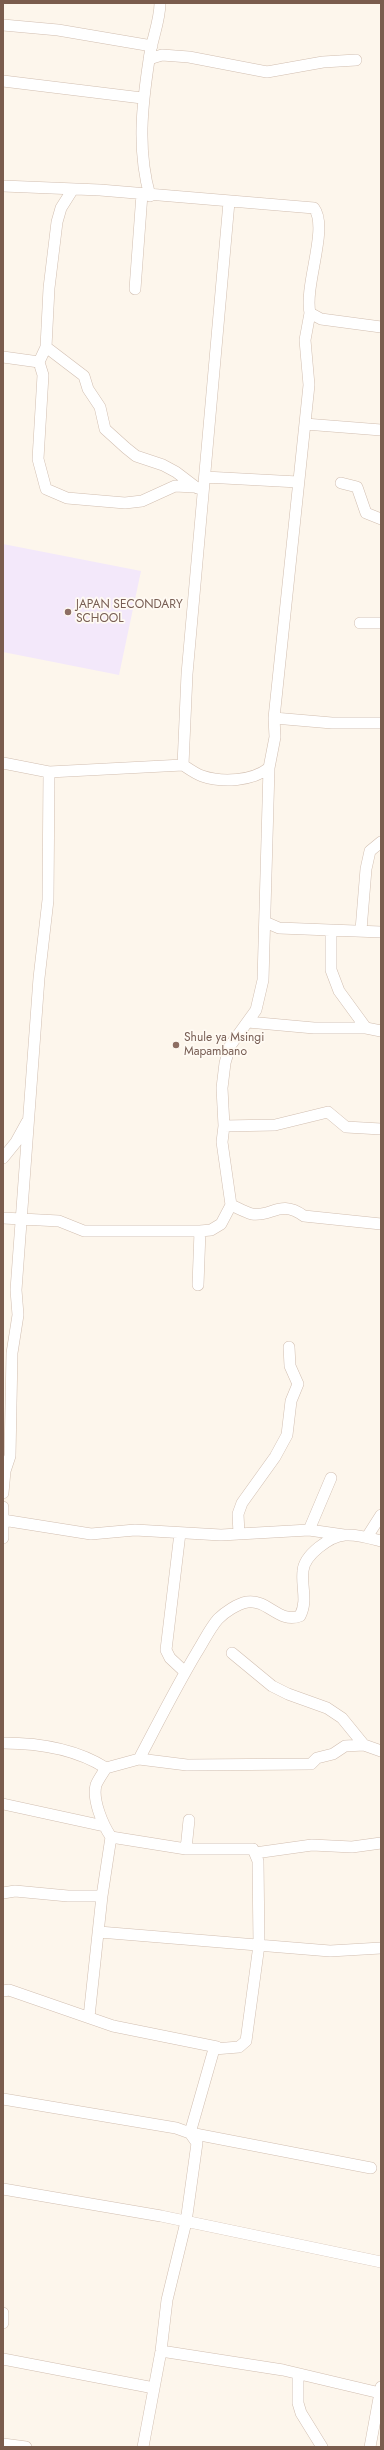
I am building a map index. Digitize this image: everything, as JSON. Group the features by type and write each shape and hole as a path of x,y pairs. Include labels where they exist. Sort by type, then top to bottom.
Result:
{"street":[{"path":"135,289 146,195 141,151 142,98 148,74 149,59 160,3"},
{"path":"3,25 58,30 152,46"},
{"path":"149,59 162,55 189,57 267,72 323,62 356,60"},
{"path":"3,81 142,98"},
{"path":"3,186 15,188 73,189 229,202 306,206 314,208 319,214 319,233 308,301 310,313 305,340 309,385 274,718 275,737 269,768 263,980 256,1010 230,1046 225,1063 222,1088 224,1126 222,1142 231,1205 221,1224 211,1230 200,1231 84,1231 59,1221 3,1218"},
{"path":"3,191 15,188"},
{"path":"73,189 61,208 57,222 49,288 46,347 40,362 43,375 38,459 46,490 67,498 125,503 149,499 157,496 164,489 175,486 199,488"},
{"path":"183,765 187,674 199,488 205,477 229,202"},
{"path":"310,313 321,319 381,327"},
{"path":"46,347 84,376 88,389 100,407 105,429 136,456 163,465 199,488"},
{"path":"3,357 40,362"},
{"path":"305,424 381,430"},
{"path":"205,477 298,482"},
{"path":"341,483 357,487 366,513 381,519"},
{"path":"360,623 381,623"},
{"path":"274,718 332,723 381,723"},
{"path":"3,763 50,772 183,765 202,776 227,780 259,775 269,768"},
{"path":"3,1493 5,1472 10,1456 8,1384 22,1219 39,978 48,900 50,772"},
{"path":"361,930 366,869 370,851 381,842"},
{"path":"265,922 278,928 331,931 361,930 381,932"},
{"path":"331,931 331,970 339,991 366,1028"},
{"path":"248,1022 314,1028 366,1028 381,1031"},
{"path":"224,1126 275,1125 328,1112 346,1127 381,1129"},
{"path":"3,1158 16,1142 28,1118"},
{"path":"231,1205 253,1214 285,1208 297,1211 304,1216 381,1224"},
{"path":"198,1285 200,1231"},
{"path":"239,1534 238,1514 242,1503 276,1457 287,1435 291,1401 298,1384 290,1366 288,1347"},
{"path":"309,1530 331,1478"},
{"path":"3,1507 3,1538"},
{"path":"367,1537 381,1515"},
{"path":"3,1520 91,1534 136,1530 180,1533 239,1534 309,1530 367,1537 381,1542"},
{"path":"180,1533 166,1650 170,1658 185,1672"},
{"path":"139,1759 185,1672 218,1619 229,1610 246,1602 256,1602 278,1616 293,1619 300,1616 305,1606 302,1571 308,1556 324,1543 344,1535"},
{"path":"232,1653 272,1686 288,1694 327,1708 342,1718 364,1744"},
{"path":"3,1743 34,1745 70,1752 94,1761 106,1768"},
{"path":"89,2017 102,1896 111,1837 104,1826 95,1791 96,1785 106,1768 139,1759 187,1764 311,1764 317,1758 333,1754 345,1746 364,1744 381,1750"},
{"path":"3,1804 104,1826"},
{"path":"186,1850 189,1820"},
{"path":"5,1989 113,2026 145,2035 217,2047 240,2047 246,2041 259,1945 258,1867 255,1853 252,1849 186,1850 111,1837"},
{"path":"255,1853 312,1845 352,1846 381,1843"},
{"path":"3,1893 15,1891 68,1896 102,1896"},
{"path":"99,1932 330,1951 381,1948"},
{"path":"190,2133 212,2052 217,2047"},
{"path":"3,2098 176,2128 190,2133 371,2168"},
{"path":"143,2447 161,2351 167,2300 186,2222 197,2143 190,2133"},
{"path":"3,2189 186,2222 381,2262"},
{"path":"3,2313 3,2324"},
{"path":"161,2351 283,2370 298,2375 380,2389 370,2447"},
{"path":"3,2359 154,2388"},
{"path":"298,2375 298,2403 301,2413 322,2447"},
{"path":"3,2444 26,2447"}],"shaded area":[{"name":"JAPAN SECONDARY SCHOOL","path":"3,544 141,571 119,675 3,652"}],"place":[{"name":"JAPAN SECONDARY SCHOOL","path":"68,612"},
{"name":"Shule ya Msingi Mapambano","path":"176,1045"}]}
